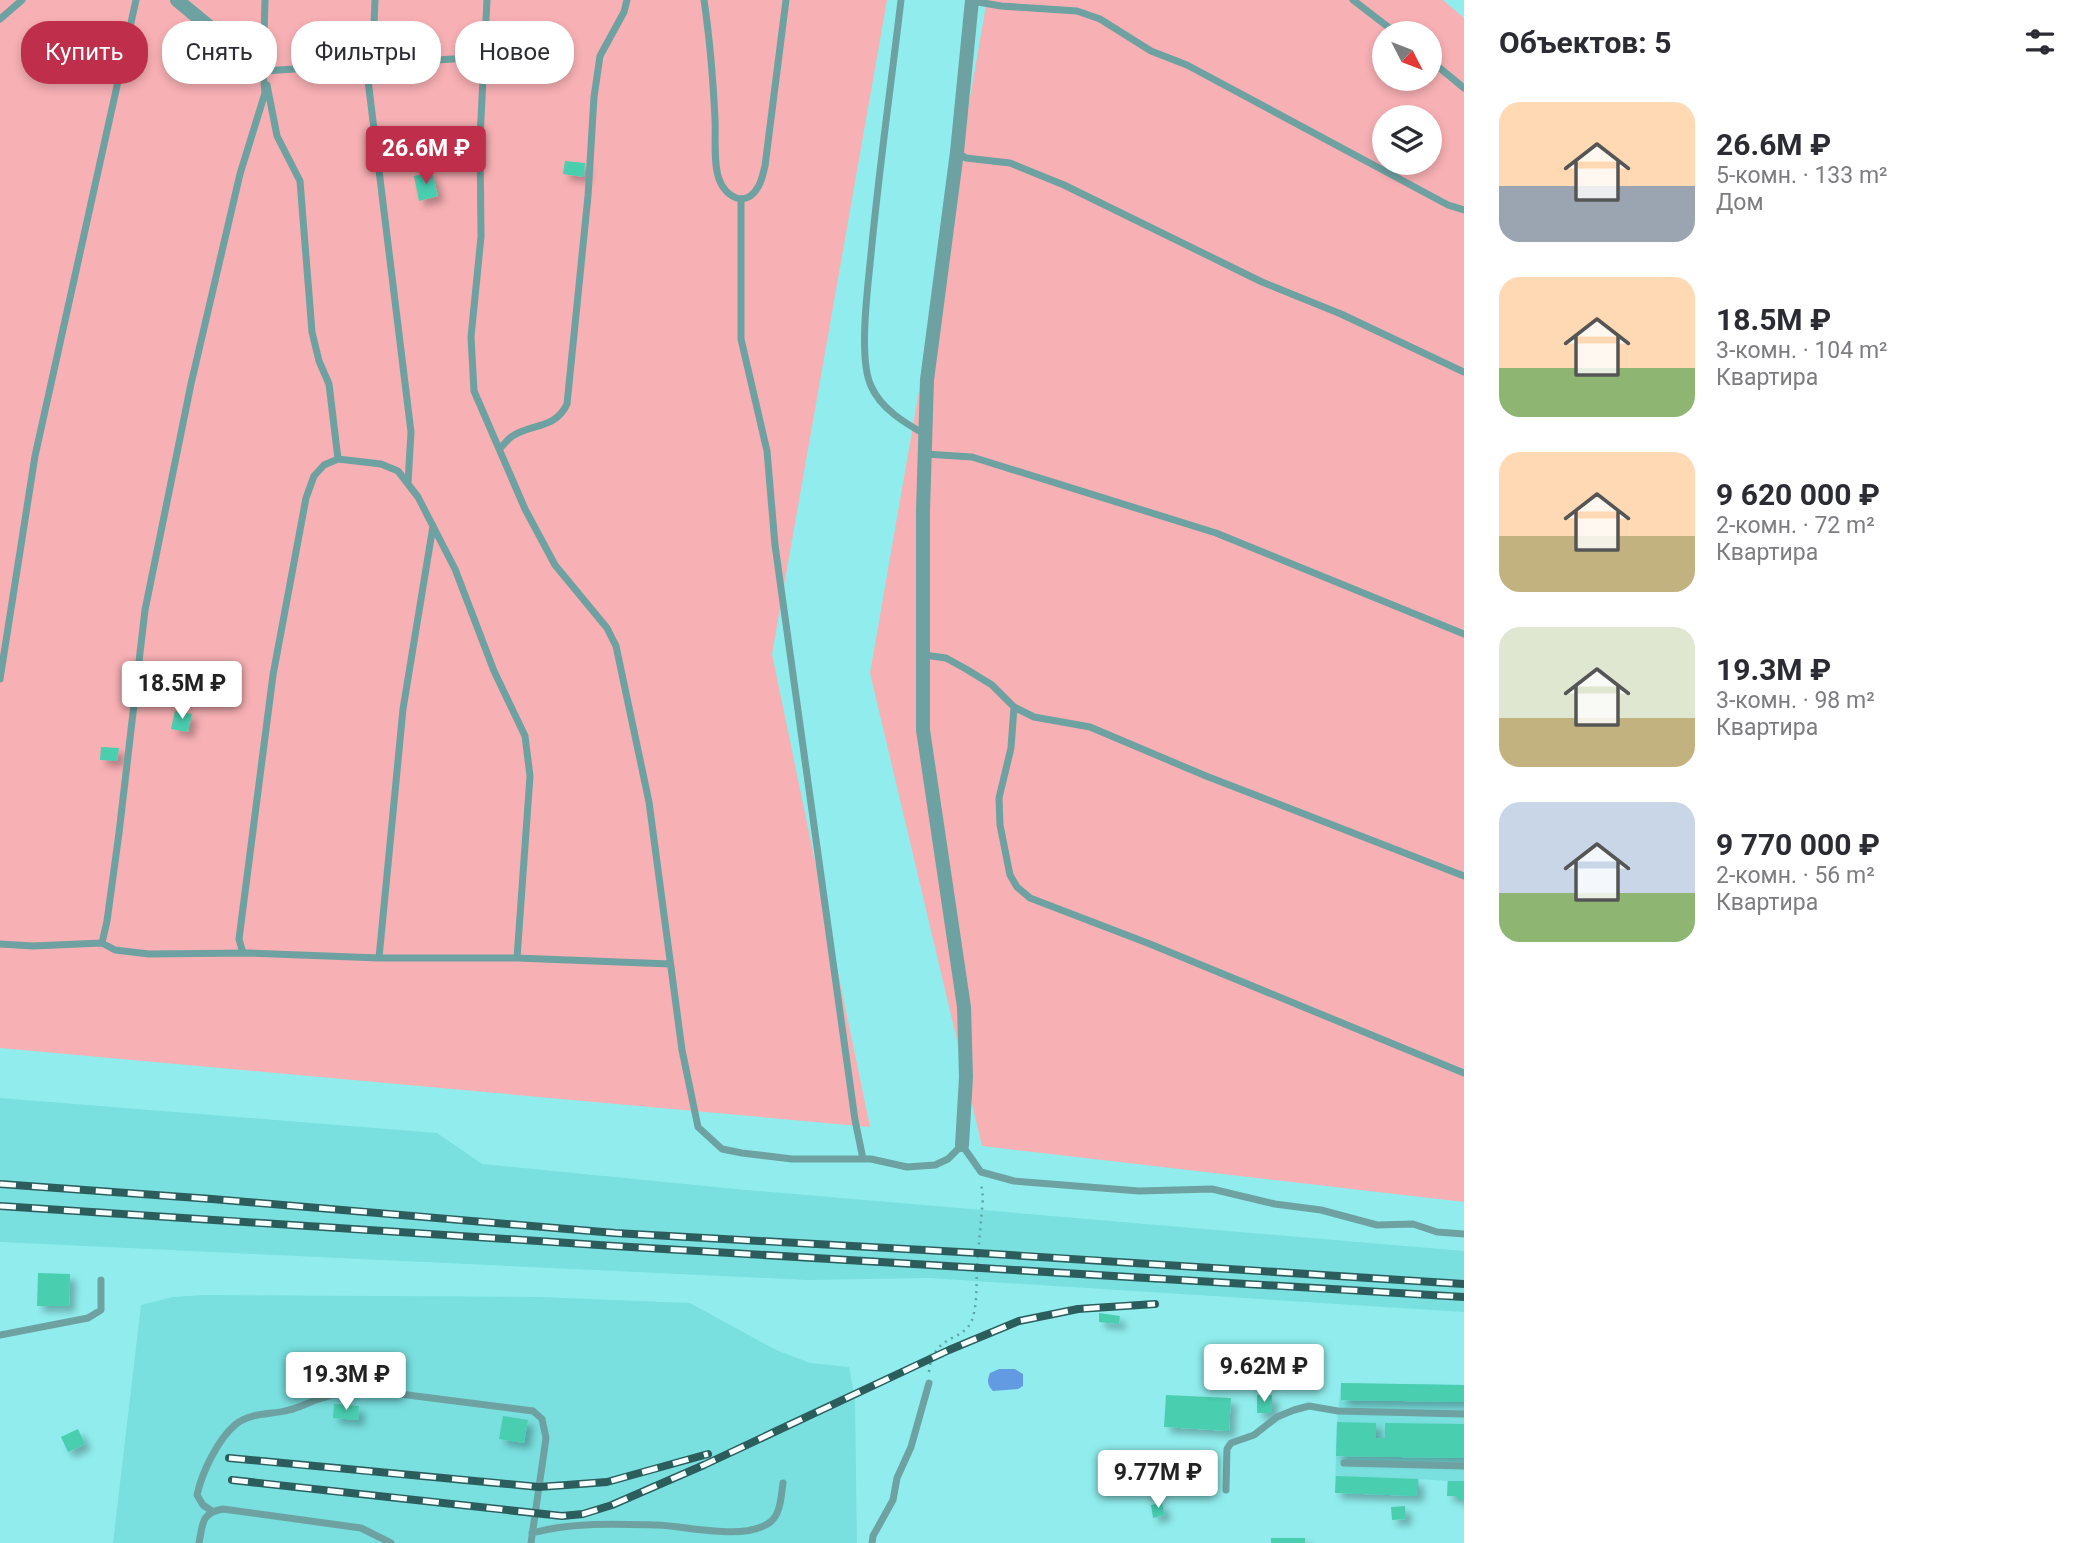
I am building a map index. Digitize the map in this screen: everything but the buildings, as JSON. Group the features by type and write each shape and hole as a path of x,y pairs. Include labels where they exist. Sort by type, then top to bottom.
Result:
{"street":[{"path":"177,0 202,21"},
{"path":"962,1145 966,1077 964,1007 923,730 925,454 927,380 957,152 972,1"}],"lane":[{"path":"0,19 22,0"},
{"path":"0,679 35,456 136,0"},
{"path":"264,21 265,0"},
{"path":"374,21 375,0"},
{"path":"486,21 487,0"},
{"path":"499,449 511,437 562,415 567,404 589,196 594,97 600,56 624,12 627,0"},
{"path":"704,0 711,50 718,176 729,195 741,200 752,195 759,186 765,166 786,0"},
{"path":"901,0 866,297 866,368 871,386 880,400 900,419 926,435"},
{"path":"1353,0 1380,21"},
{"path":"972,1 1001,6 1077,11 1090,15 1151,51 1187,65 1448,205 1464,210"},
{"path":"1442,70 1464,88"},
{"path":"102,943 119,833 145,610 194,371 240,174 265,93 264,84"},
{"path":"265,84 277,136 300,180 312,332 328,384 338,459"},
{"path":"368,84 411,432 408,483"},
{"path":"483,84 481,237 471,337 474,391 525,509 555,565 607,628 616,646 649,803 670,964 698,1127 722,1149 742,1153 792,1159 863,1159 907,1167 935,1165 948,1159 962,1145 981,1172 1014,1181 1139,1191 1212,1189 1275,1204 1321,1210 1377,1225 1413,1224 1437,1232 1464,1234"},
{"path":"957,152 966,158 1010,163 1064,185 1262,282 1341,314 1464,372"},
{"path":"741,200 741,339 767,452 775,545 853,1107 863,1159"},
{"path":"925,454 972,457 1216,533 1464,634"},
{"path":"243,953 239,939 273,675 306,498 314,476 324,465 338,459 381,464 398,471 418,497 455,569 494,671 525,736 530,776 517,958"},
{"path":"379,958 403,709 433,526"},
{"path":"924,655 946,658 966,669 992,685 1014,707 1034,716 1090,727 1206,776 1464,876"},
{"path":"1014,707 1011,748 999,799 1000,825 1010,875 1017,887 1030,898 1150,944 1464,1073"},
{"path":"0,944 33,946 102,943 115,950 149,954 517,958 670,964"},
{"path":"0,1335 89,1318 101,1310 101,1280"},
{"path":"872,1543 873,1536 893,1500 897,1478 911,1447 929,1383"},
{"path":"212,1511 203,1506 197,1495 202,1474 217,1448 237,1424 255,1416 292,1410 332,1395 362,1390 533,1411 542,1419 545,1438 531,1543"},
{"path":"1226,1490 1227,1449 1231,1443 1254,1435 1277,1417 1294,1410 1309,1406 1338,1411 1464,1414"},
{"path":"1344,1462 1464,1466"},
{"path":"532,1533 560,1526 657,1525 736,1532 752,1530 770,1522 778,1514 783,1483"},
{"path":"199,1543 204,1519 212,1511 223,1509 361,1528 391,1543"}],"path":[{"path":"929,1383 930,1358 942,1343 967,1328 971,1321 976,1299 983,1198 981,1172"}],"shaded area":[{"path":"0,0 887,0 772,654 870,1127 0,1048"},
{"path":"987,0 1443,0 1464,18 1464,1202 982,1146 870,673"},
{"path":"0,1098 437,1133 482,1164 746,1190 1464,1251 1464,1312 929,1278 808,1280 0,1242"},
{"path":"173,1297 539,1297 690,1303 776,1350 810,1363 849,1367 855,1400 857,1543 113,1543 141,1305"},
{"path":"999,1369 1015,1369 1023,1374 1023,1386 1018,1389 993,1391 988,1378 990,1373"},
{"path":"1341,1383 1464,1385 1464,1500 1447,1496 1447,1481 1419,1479 1418,1496 1335,1493"}],"railway":[{"path":"0,1184 615,1233 1464,1284"},
{"path":"0,1206 1464,1297"},
{"path":"232,1480 562,1516 583,1514 612,1505 704,1465 949,1350 1019,1321 1078,1309 1155,1304"},
{"path":"229,1458 539,1487 607,1482 708,1454"}]}
